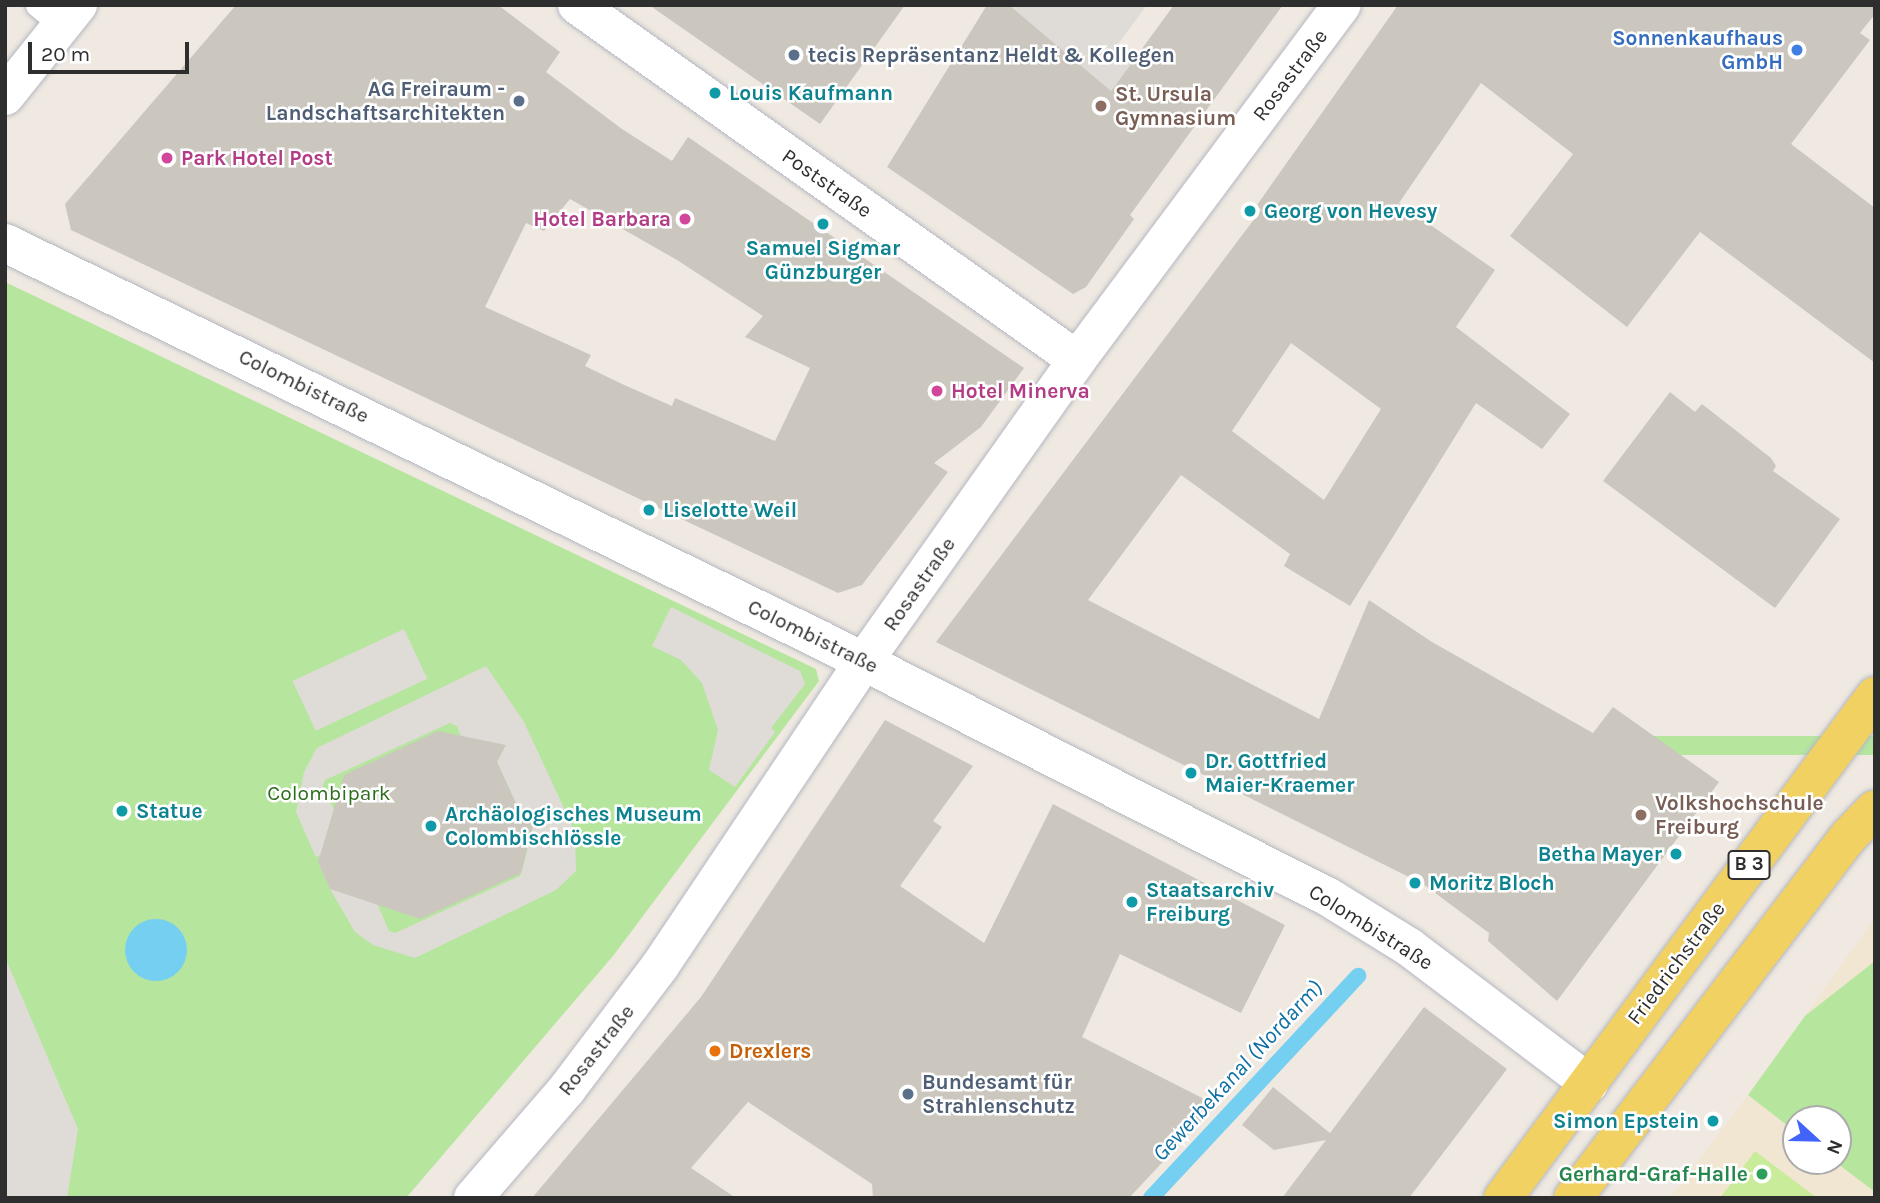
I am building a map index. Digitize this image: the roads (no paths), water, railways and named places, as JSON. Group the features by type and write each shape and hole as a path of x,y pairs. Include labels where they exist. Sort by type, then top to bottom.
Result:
{"main road":[{"name":"Friedrichstraße","path":"1503,1198 1875,695"},
{"path":"1573,1198 1849,836 1875,808"}],"street":[{"name":"Poststraße","path":"577,5 1077,360"},
{"name":"Rosastraße","path":"473,1198 567,1089 660,966 864,661 1077,360 1342,5"},
{"path":"5,96 59,12"},
{"name":"Colombistraße","path":"5,243 864,661 1330,898 1409,947 1588,1083"}],"water":[{"path":"150,919 162,919 178,928 185,938 185,962 178,972 162,981 150,981 139,976 130,967 125,956 125,944 130,933 139,924"}],"waterway":[{"name":"Gewerbekanal (Nordarm)","path":"1151,1198 1358,976"}],"place":[{"name":"Sonnenkaufhaus GmbH","path":"1797,50"},
{"name":"tecis Repräsentanz Heldt & Kollegen","path":"794,55"},
{"name":"Louis Kaufmann","path":"715,93"},
{"name":"AG Freiraum - Landschaftsarchitekten","path":"519,101"},
{"name":"St. Ursula Gymnasium","path":"1101,106"},
{"name":"Park Hotel Post","path":"167,158"},
{"name":"Georg von Hevesy","path":"1250,211"},
{"name":"Hotel Barbara","path":"685,219"},
{"name":"Samuel Sigmar Günzburger","path":"823,224"},
{"name":"Hotel Minerva","path":"937,391"},
{"name":"Liselotte Weil","path":"649,510"},
{"name":"Dr. Gottfried Maier-Kraemer","path":"1191,773"},
{"name":"Statue","path":"122,811"},
{"name":"Volkshochschule Freiburg","path":"1641,815"},
{"name":"Archäologisches Museum Colombischlössle","path":"431,826"},
{"name":"Betha Mayer","path":"1676,854"},
{"name":"Moritz Bloch","path":"1415,883"},
{"name":"Staatsarchiv Freiburg","path":"1132,902"},
{"name":"Drexlers","path":"715,1051"},
{"name":"Bundesamt für Strahlenschutz","path":"908,1094"},
{"name":"Simon Epstein","path":"1713,1121"},
{"name":"Gerhard-Graf-Halle","path":"1762,1174"}],"park label":[{"name":"Colombipark","path":"329,793"}]}
